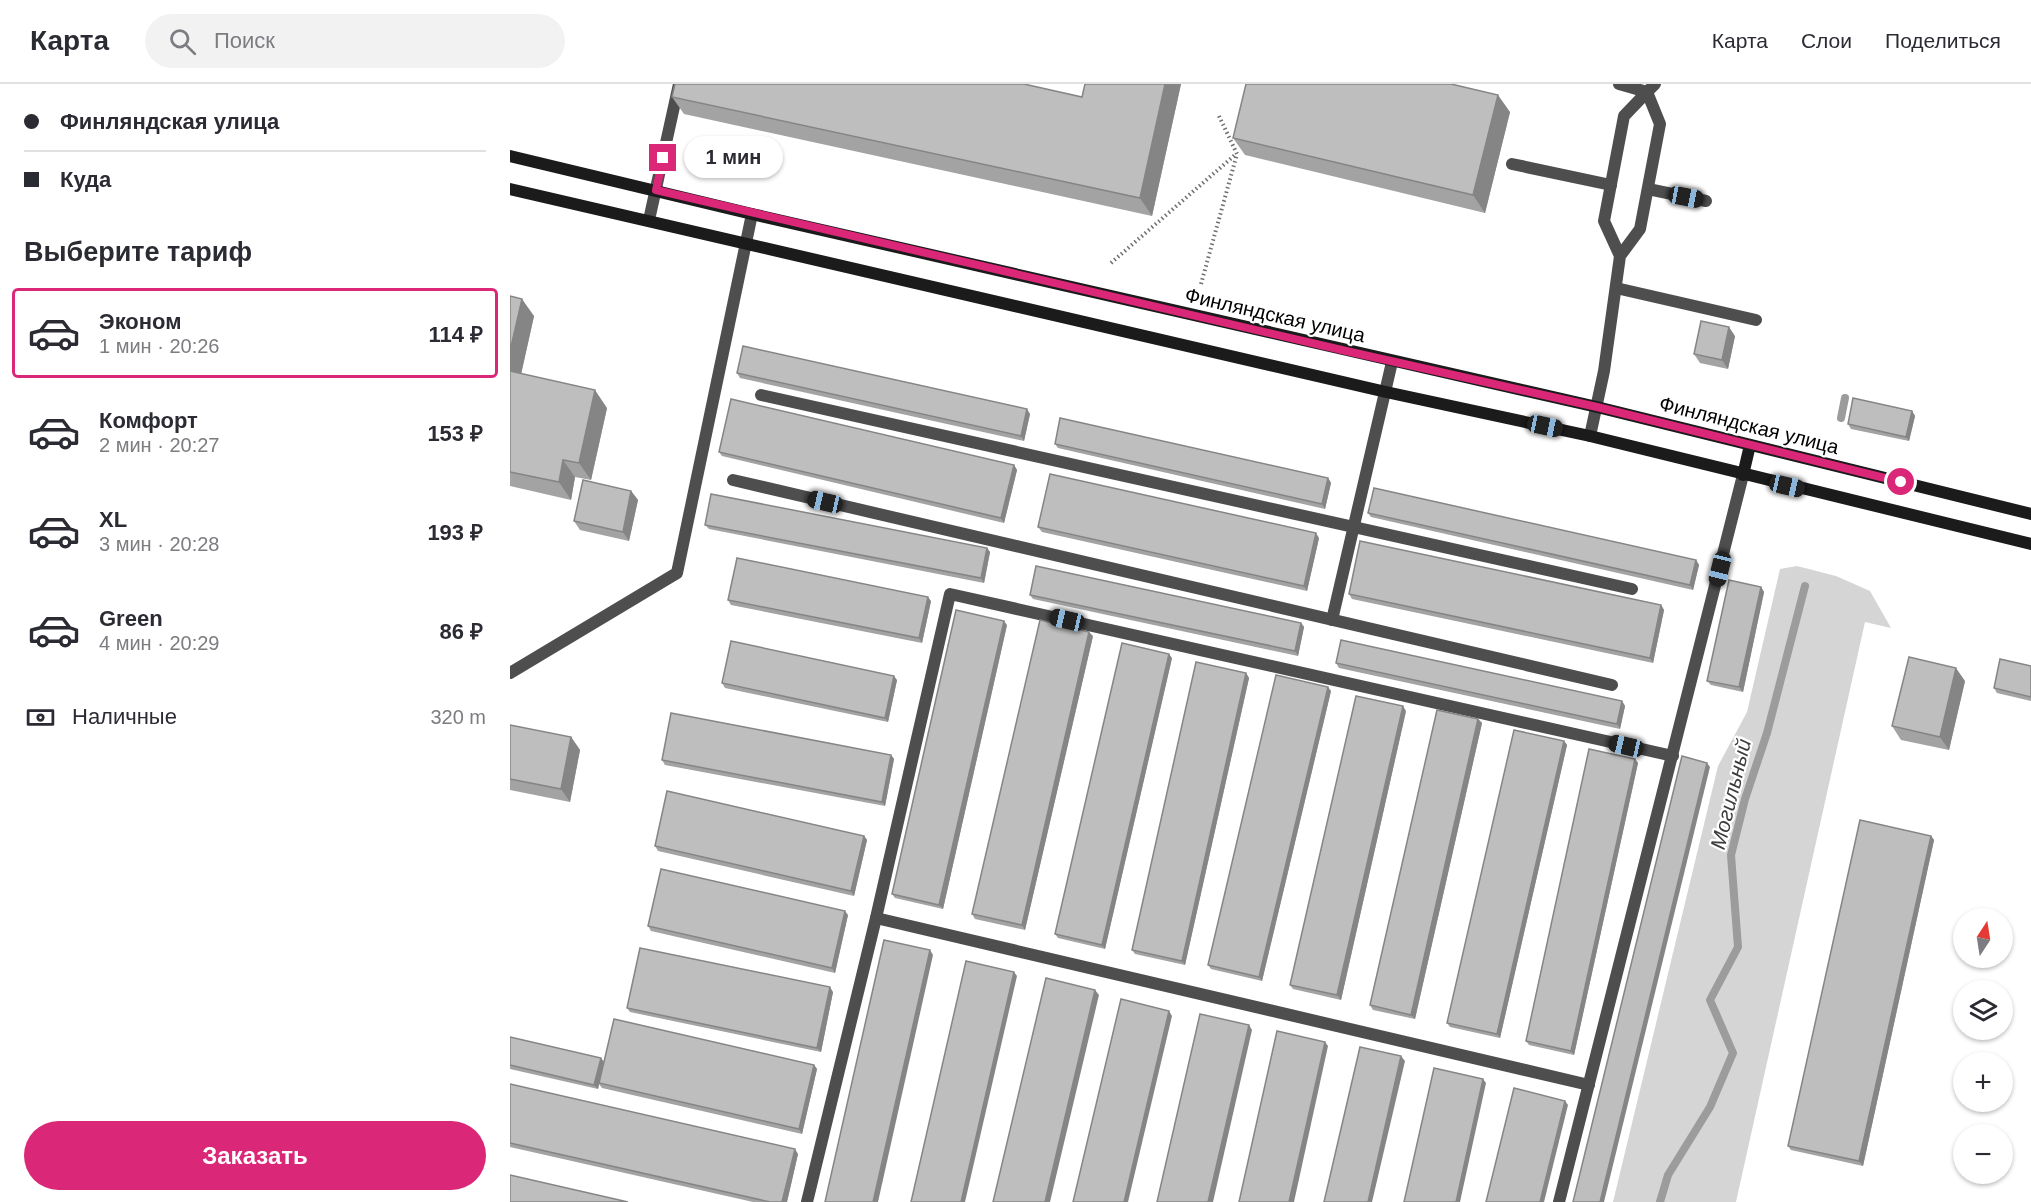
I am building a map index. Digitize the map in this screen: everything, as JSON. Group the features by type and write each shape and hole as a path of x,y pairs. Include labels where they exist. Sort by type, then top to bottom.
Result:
{"street":[{"name":"Финляндская улица","path":"510,156 1392,362 1597,407 2031,514"},
{"path":"510,189 1386,392 1590,436 2031,544"},
{"path":"1743,475 1750,445"}],"lane":[{"path":"649,220 679,84"},
{"path":"1619,84 1651,88"},
{"path":"1620,256 1604,221 1624,116 1651,88"},
{"path":"1590,436 1597,407 1620,256 1640,230 1660,124 1651,88"},
{"path":"1512,164 1611,184"},
{"path":"1648,189 1706,201"},
{"path":"510,674 677,573 752,214"},
{"path":"1616,288 1756,320"},
{"path":"1332,620 1392,362"},
{"path":"761,395 1632,589"},
{"path":"1560,1202 1743,475"},
{"path":"733,480 1612,685"},
{"path":"807,1202 876,918 950,594 1673,756"},
{"path":"876,918 1589,1084"}],"path":[{"path":"1201,284 1237,154 1219,116"},
{"path":"1111,262 1237,154"}],"shaded area":[{"path":"1797,566 1836,576 1870,591 1891,628 1865,622 1736,1202 1613,1202 1718,766 1747,712 1780,569"}],"building":[{"path":"675,84 1024,84 1082,97 1085,84 1165,84 1140,198 672,97"},
{"path":"1246,84 1451,84 1498,95 1473,195 1233,138"},
{"path":"510,296 522,299 510,351"},
{"path":"1701,321 1729,327 1722,360 1694,354"},
{"path":"743,346 1027,409 1021,436 737,373"},
{"path":"510,371 595,390 579,463 563,460 559,482 510,472"},
{"path":"1853,398 1912,411 1906,437 1848,424"},
{"path":"731,399 1014,465 1001,518 719,452"},
{"path":"1060,418 1328,478 1322,504 1055,444"},
{"path":"1050,474 1316,533 1304,586 1038,527"},
{"path":"583,480 631,491 623,532 574,521"},
{"path":"1374,488 1696,560 1690,585 1368,513"},
{"path":"711,494 987,548 981,578 705,525"},
{"path":"1360,541 1661,605 1650,658 1349,594"},
{"path":"737,558 928,597 919,638 728,600"},
{"path":"1036,566 1301,623 1295,651 1030,595"},
{"path":"1729,580 1761,587 1739,687 1707,681"},
{"path":"956,610 1004,621 939,905 892,894"},
{"path":"1040,620 1089,632 1022,925 972,914"},
{"path":"1341,640 1622,701 1617,724 1336,663"},
{"path":"731,641 894,676 885,718 722,683"},
{"path":"1122,643 1169,654 1102,945 1055,934"},
{"path":"1909,657 1956,668 1940,737 1892,726"},
{"path":"2000,659 2031,666 2031,697 1994,688"},
{"path":"1196,662 1246,673 1182,961 1132,950"},
{"path":"1276,675 1328,687 1259,977 1208,965"},
{"path":"1356,696 1403,706 1337,995 1290,985"},
{"path":"1437,710 1478,719 1411,1015 1370,1005"},
{"path":"671,713 891,755 882,802 662,760"},
{"path":"510,725 571,737 561,789 510,779"},
{"path":"1514,730 1564,741 1497,1034 1447,1023"},
{"path":"1589,749 1635,759 1571,1051 1526,1041"},
{"path":"1682,756 1707,763 1600,1202 1573,1202"},
{"path":"667,791 864,836 851,891 655,846"},
{"path":"1860,820 1931,836 1859,1161 1788,1146"},
{"path":"661,869 845,911 832,968 648,926"},
{"path":"884,940 930,950 873,1202 825,1202"},
{"path":"640,948 830,987 817,1048 627,1008"},
{"path":"966,961 1014,972 961,1202 911,1202"},
{"path":"1046,978 1095,990 1045,1202 993,1202"},
{"path":"1121,999 1169,1011 1124,1202 1073,1202"},
{"path":"1200,1014 1249,1025 1208,1202 1157,1202"},
{"path":"614,1019 814,1065 799,1129 599,1083"},
{"path":"1277,1031 1325,1042 1289,1202 1239,1202"},
{"path":"510,1037 601,1058 594,1085 510,1065"},
{"path":"1360,1047 1401,1056 1368,1202 1324,1202"},
{"path":"1434,1068 1483,1079 1456,1202 1404,1202"},
{"path":"510,1084 795,1149 782,1202 770,1202 510,1143"},
{"path":"1514,1088 1565,1101 1540,1202 1486,1202"},
{"path":"510,1175 628,1202 510,1202"}],"waterway":[{"path":"1841,418 1845,398"},
{"name":"Могильный","path":"1660,1202 1668,1175 1710,1107 1733,1053 1710,1000 1738,947 1731,855 1745,799 1767,733 1805,586"}],"route":[{"path":"663,158 656,190 1346,351 1597,407 1901,482"}]}
